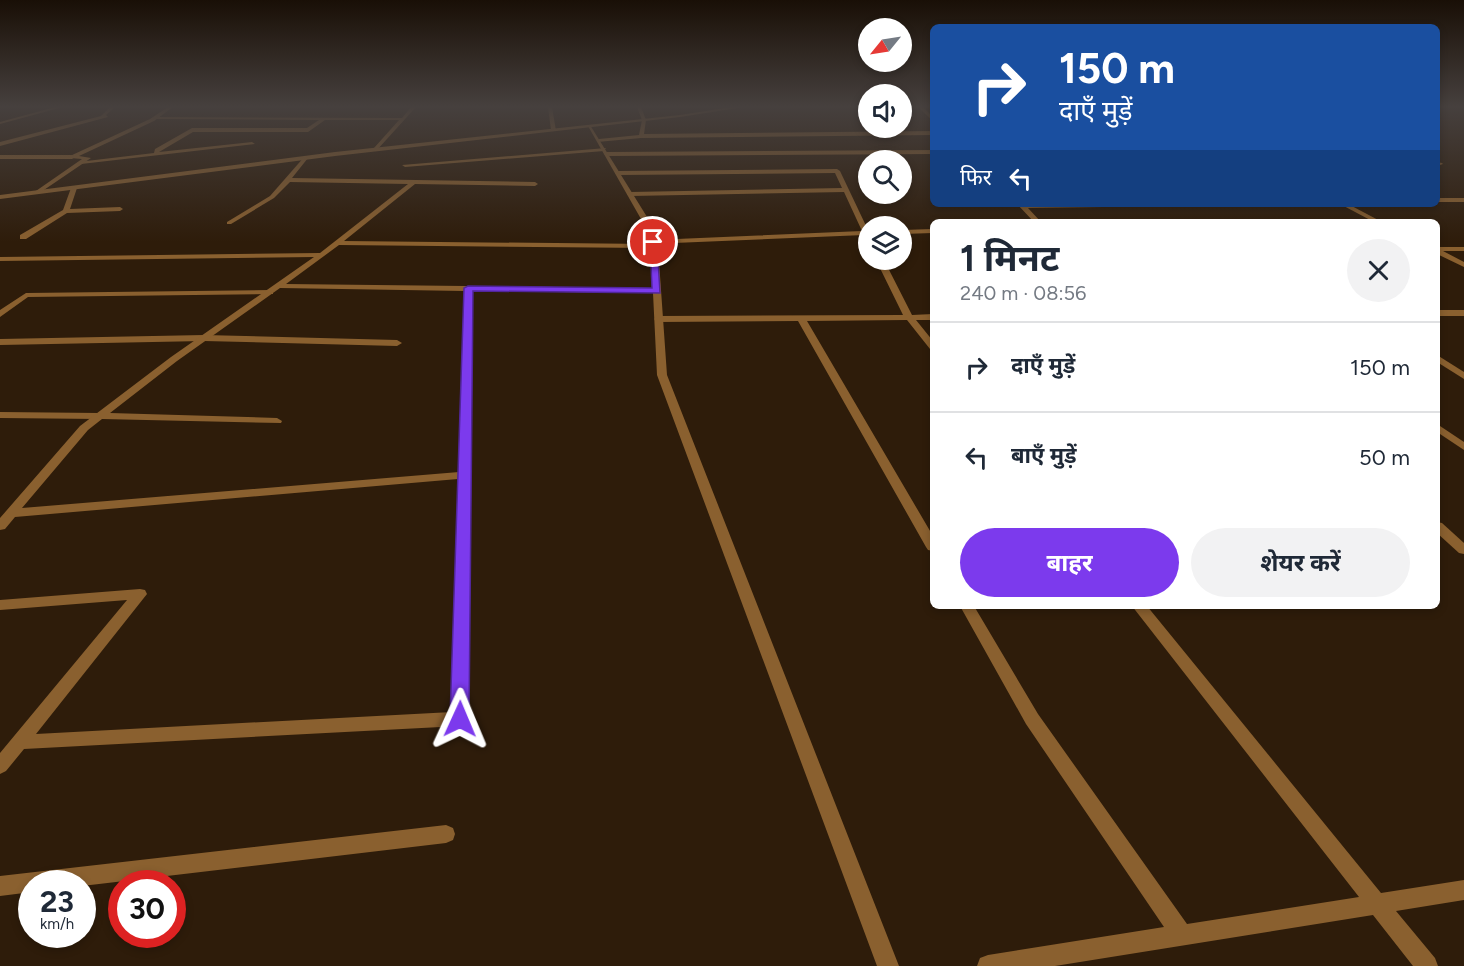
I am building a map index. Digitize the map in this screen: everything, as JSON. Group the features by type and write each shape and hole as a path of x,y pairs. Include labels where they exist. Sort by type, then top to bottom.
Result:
{"street":[{"path":"72,157 82,152"},
{"path":"81,162 174,152"},
{"path":"0,197 352,152"},
{"path":"405,165 555,152"},
{"path":"605,152 653,233 662,375 888,966"},
{"path":"0,157 88,158 36,193"},
{"path":"228,223 272,197 305,158"},
{"path":"618,173 837,171 859,216"},
{"path":"288,180 535,184"},
{"path":"0,526 84,428 204,338 339,243 415,181"},
{"path":"66,211 74,188"},
{"path":"630,194 846,190"},
{"path":"1440,200 1464,200"},
{"path":"1023,207 1035,219"},
{"path":"1349,207 1373,219"},
{"path":"23,237 66,211 120,209"},
{"path":"912,232 930,231"},
{"path":"339,243 653,244 858,234"},
{"path":"1440,250 1464,249"},
{"path":"1440,252 1464,265"},
{"path":"0,259 322,255"},
{"path":"885,270 909,317 930,343"},
{"path":"0,314 26,295 274,289 468,288 656,291"},
{"path":"20,742 460,719 468,288"},
{"path":"1440,313 1464,313"},
{"path":"1454,313 1464,319"},
{"path":"658,319 930,317"},
{"path":"801,318 930,542"},
{"path":"0,342 204,338 397,343"},
{"path":"1440,360 1464,376"},
{"path":"0,415 277,421"},
{"path":"1440,429 1464,447"},
{"path":"12,513 465,475"},
{"path":"1440,529 1464,550"},
{"path":"0,605 140,594 0,766"},
{"path":"969,609 1032,719 1182,935"},
{"path":"1141,609 1427,966"},
{"path":"0,886 446,834"},
{"path":"988,966 1464,890"}],"route":[{"path":"460,719 468,288 656,291 653,242"}]}
